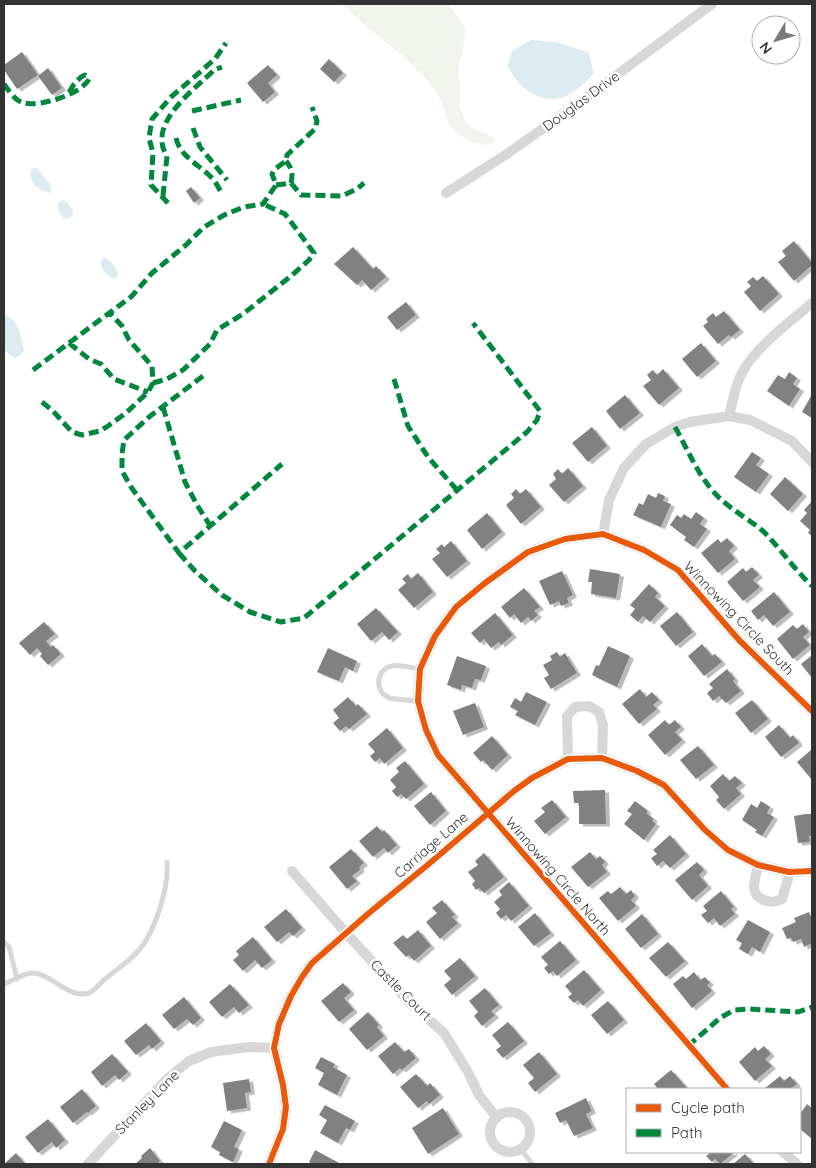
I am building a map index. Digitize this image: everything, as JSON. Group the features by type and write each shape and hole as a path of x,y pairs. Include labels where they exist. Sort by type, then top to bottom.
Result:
{"street":[{"name":"Douglas Drive","path":"446,193 507,154 583,100 712,4"},
{"path":"729,416 743,371 764,345 812,303"},
{"path":"603,534 609,500 624,468 646,444 675,427 690,422 729,416 750,420 792,441 812,462"},
{"name":"Winnowing Circle North","path":"603,534 565,540 528,552 456,607 435,636 420,670 418,701 426,730 438,755 726,1088"},
{"name":"Winnowing Circle South","path":"603,534 644,550 678,570 739,640 812,712"},
{"path":"568,759 567,716 575,707 589,706 599,712 603,725 602,758"},
{"name":"Carriage Lane","path":"269,1164 283,1129 286,1106 274,1048 279,1024 291,996 302,977 312,963 487,813 532,778 568,759 602,758 636,771 664,785 705,830 728,850 758,865 790,872 812,871"},
{"path":"758,865 754,885 755,891 760,898 769,902 782,899 790,872"},
{"name":"Castle Court","path":"292,871 346,934 411,1004 444,1033 468,1072 479,1095 497,1118"},
{"name":"Stanley Lane","path":"88,1164 166,1080 189,1062 211,1052 248,1047 274,1048"},
{"path":"512,1112 526,1120 530,1128 527,1144 513,1152 497,1147 492,1141 490,1132 497,1118 504,1113 512,1112"},
{"path":"784,1153 796,1164"}],"lane":[{"path":"418,701 389,698 382,694 378,688 378,680 381,673 392,665 420,670"},
{"path":"4,984 32,973 43,976 67,990 81,993 89,992 127,962 143,945 155,922 163,896 168,874 167,862"},
{"path":"4,942 9,947 17,979"},
{"path":"521,1149 532,1164"}],"shaded area":[{"path":"339,4 446,4 450,6 466,29 458,71 461,93 460,107 465,121 472,128 495,138 495,141 489,145 482,145 463,137 453,130 438,95 423,75 350,11"},
{"path":"531,40 556,42 588,52 594,73 578,89 562,98 553,99 534,95 521,86 507,66 512,51"},
{"path":"37,168 51,186 51,193 38,188 33,183 30,175 31,169"},
{"path":"63,200 70,206 73,215 64,219 58,211 58,203"},
{"path":"103,257 114,266 118,274 116,278 108,276 104,271 100,263"},
{"path":"4,315 16,324 22,339 24,350 20,356 14,358 4,350"}],"building":[{"path":"22,52 38,75 17,89 4,70 4,65"},
{"path":"329,59 343,73 334,82 320,69"},
{"path":"268,65 277,75 268,83 275,92 263,102 247,83"},
{"path":"48,68 62,88 52,95 38,76"},
{"path":"191,187 200,198 194,203 186,191"},
{"path":"794,241 812,265 794,281 778,262 786,256 782,251"},
{"path":"353,247 373,269 376,266 386,277 371,290 362,280 357,285 334,264"},
{"path":"763,276 779,294 760,311 744,292 751,286 747,282 753,277 757,281"},
{"path":"406,302 416,315 397,330 387,317"},
{"path":"724,311 740,330 731,337 729,335 718,344 703,326 708,322 706,319 713,313 716,317"},
{"path":"701,343 716,361 697,377 682,359"},
{"path":"663,369 679,388 659,405 643,386 651,380 647,375 653,370 657,375"},
{"path":"789,372 797,378 793,384 800,389 789,406 767,391 778,375 785,379"},
{"path":"812,394 812,418 802,412"},
{"path":"625,395 640,413 620,429 606,411"},
{"path":"592,427 607,446 588,462 572,443"},
{"path":"752,452 761,458 756,465 769,474 756,492 734,477"},
{"path":"568,468 583,486 564,502 549,485 556,479 553,474 558,469 562,474"},
{"path":"785,477 803,494 788,511 770,494"},
{"path":"516,489 520,494 526,489 541,507 521,524 506,505 514,498 511,494"},
{"path":"658,493 665,496 663,501 671,504 661,527 633,515 639,503 643,505 648,494 656,498"},
{"path":"812,501 812,536 808,533 810,530 800,521 807,513 804,510"},
{"path":"696,512 704,518 700,524 707,529 694,547 684,540 686,537 670,525 677,515 681,518 684,514 691,519"},
{"path":"487,513 502,532 482,549 467,530"},
{"path":"727,538 734,546 729,551 735,559 718,573 701,553 718,539 721,543"},
{"path":"451,541 467,561 447,577 432,559 440,553 436,549 442,544 444,547"},
{"path":"752,567 759,575 753,580 760,587 743,601 727,582 743,568 746,572"},
{"path":"590,569 620,574 616,598 591,594 592,582 588,582"},
{"path":"562,571 573,595 567,598 569,603 561,606 559,601 550,605 539,581"},
{"path":"418,573 433,592 414,608 398,590 406,583 402,579 408,574 411,579"},
{"path":"649,584 658,593 655,597 665,606 650,622 643,616 638,622 630,615 635,609 630,605"},
{"path":"524,588 540,607 534,611 538,615 531,621 528,617 521,623 514,614 510,618 501,607"},
{"path":"774,592 790,612 773,626 764,615 758,620 751,611"},
{"path":"376,608 398,632 389,640 382,632 371,641 357,624"},
{"path":"677,612 693,632 676,646 660,626"},
{"path":"495,613 513,635 501,645 499,642 491,648 484,639 480,643 471,633"},
{"path":"44,622 55,634 46,641 51,647 53,645 61,654 48,665 40,656 42,654 37,648 30,655 19,643"},
{"path":"803,624 809,632 803,637 810,645 793,659 777,639 793,625 797,629"},
{"path":"702,644 712,656 715,654 722,662 704,676 688,656"},
{"path":"608,646 630,656 617,687 592,675 596,665 599,666"},
{"path":"328,648 357,661 353,671 345,667 339,681 317,672"},
{"path":"557,652 560,657 565,653 577,673 551,689 544,678 549,675 543,665 552,660 550,656"},
{"path":"457,656 486,666 481,680 475,679 472,688 462,685 461,690 447,685"},
{"path":"811,656 812,658 812,678 801,664"},
{"path":"727,669 741,691 726,703 719,696 713,701 707,693 713,688 709,684"},
{"path":"640,689 646,697 652,692 659,700 653,705 657,709 639,724 622,704"},
{"path":"526,692 547,702 535,725 515,715 518,711 510,707 515,698 521,702"},
{"path":"348,697 367,714 349,729 346,726 340,731 333,723 339,718 333,710"},
{"path":"752,700 768,719 751,733 735,713"},
{"path":"475,703 484,727 463,735 453,711"},
{"path":"665,720 669,725 675,720 681,727 675,732 682,740 665,755 648,735"},
{"path":"779,725 790,738 793,735 799,743 781,757 765,737"},
{"path":"387,728 403,748 384,764 380,758 375,762 370,756 375,752 368,744"},
{"path":"492,736 508,755 492,770 473,753"},
{"path":"698,746 714,765 696,779 680,760"},
{"path":"812,751 812,780 797,762"},
{"path":"405,761 424,784 406,799 401,794 397,797 392,791 396,787 390,780 399,772 396,768"},
{"path":"723,774 729,781 735,776 742,783 736,788 741,794 724,809 716,800 719,797 710,786"},
{"path":"605,790 606,824 579,824 579,803 574,803 573,791"},
{"path":"431,792 446,811 430,825 414,806"},
{"path":"552,800 566,817 545,834 534,821 545,812 541,808"},
{"path":"635,801 648,811 646,813 654,819 652,821 656,824 644,840 624,824 632,814 627,811"},
{"path":"761,801 770,807 767,813 774,817 762,836 755,832 757,830 742,820 751,804 757,808"},
{"path":"812,814 812,836 809,836 810,842 798,843 794,816"},
{"path":"377,826 382,832 384,830 397,845 388,853 384,848 373,857 359,841"},
{"path":"670,835 686,854 670,868 663,861 657,866 651,858 657,854 653,850"},
{"path":"351,849 364,863 359,867 361,869 352,876 357,881 347,889 329,867"},
{"path":"590,852 596,859 600,856 605,862 602,865 607,872 588,887 571,867"},
{"path":"484,853 504,877 484,893 479,888 476,890 472,884 475,881 468,872 478,865 475,861"},
{"path":"697,862 704,870 699,875 708,886 692,900 675,880"},
{"path":"509,882 529,906 511,921 506,915 501,919 496,913 500,909 494,902 502,895 499,891"},
{"path":"620,887 626,894 631,890 635,896 631,900 636,906 618,921 599,898 608,891 611,894"},
{"path":"721,891 734,907 731,909 735,914 720,926 714,918 708,923 701,915 707,911 703,906"},
{"path":"442,900 455,915 452,917 458,923 440,939 426,922 437,913 432,908"},
{"path":"286,909 302,928 293,936 289,932 277,942 264,927"},
{"path":"809,912 812,919 812,943 804,947 801,939 793,942 791,938 787,939 782,928 796,922 794,918"},
{"path":"535,913 551,933 534,946 518,927"},
{"path":"642,914 658,934 641,948 625,929"},
{"path":"748,920 770,932 760,952 752,947 748,954 739,949 742,943 736,940"},
{"path":"418,930 431,946 414,961 409,955 406,957 393,943 403,935 407,939"},
{"path":"253,937 272,960 262,968 255,960 243,971 233,960 239,955 236,951"},
{"path":"560,941 576,960 557,976 553,971 549,974 544,968 548,965 541,957"},
{"path":"668,942 685,961 666,977 649,958"},
{"path":"460,958 475,976 452,995 444,985 451,979 444,971"},
{"path":"584,970 601,990 583,1006 578,1000 574,1003 568,997 572,994 565,986"},
{"path":"694,972 700,980 705,977 710,983 707,985 712,991 692,1008 673,984 683,976 686,979"},
{"path":"343,983 351,992 344,998 354,1010 339,1022 321,1001"},
{"path":"230,984 249,1005 239,1013 234,1007 222,1017 209,1002"},
{"path":"485,988 499,1005 491,1011 495,1015 482,1026 474,1016 478,1012 469,1001"},
{"path":"184,997 201,1018 193,1025 187,1019 174,1029 162,1015"},
{"path":"608,1001 624,1020 607,1034 591,1015"},
{"path":"368,1012 379,1025 377,1027 384,1036 367,1050 349,1029"},
{"path":"508,1022 524,1041 503,1058 496,1050 501,1046 492,1035"},
{"path":"146,1023 161,1041 152,1049 149,1045 136,1055 124,1041"},
{"path":"395,1042 404,1052 409,1049 416,1058 402,1070 400,1068 393,1074 378,1056"},
{"path":"764,1046 771,1054 765,1059 772,1066 755,1081 739,1062 755,1047 758,1051"},
{"path":"539,1052 557,1074 535,1092 528,1083 534,1078 523,1065"},
{"path":"112,1054 128,1072 119,1080 115,1075 102,1086 91,1072"},
{"path":"321,1057 335,1064 333,1067 347,1075 337,1095 318,1085 324,1073 315,1068"},
{"path":"671,1070 687,1088 657,1088 654,1084"},
{"path":"416,1074 427,1086 430,1083 440,1095 429,1104 427,1101 418,1108 400,1087"},
{"path":"780,1076 784,1081 790,1076 797,1084 791,1088 765,1088"},
{"path":"249,1079 251,1092 245,1093 247,1108 227,1111 223,1083"},
{"path":"82,1089 96,1106 73,1123 60,1107"},
{"path":"586,1098 592,1111 586,1114 593,1128 574,1136 566,1120 560,1123 555,1113"},
{"path":"807,1104 812,1108 812,1139 801,1130 801,1113"},
{"path":"325,1105 355,1121 350,1130 346,1128 338,1143 320,1133 327,1120 319,1115"},
{"path":"443,1108 459,1134 428,1154 412,1128"},
{"path":"48,1119 65,1140 56,1148 52,1142 38,1153 25,1137"},
{"path":"224,1121 242,1130 234,1147 239,1149 233,1162 219,1155 220,1152 211,1147"},
{"path":"150,1148 160,1161 157,1164 135,1164 142,1158 141,1156"},
{"path":"315,1150 341,1164 313,1164 309,1162"},
{"path":"16,1153 25,1164 4,1164"},
{"path":"710,1153 734,1153 720,1164 715,1159 712,1162 706,1156"},
{"path":"745,1154 754,1164 733,1164"}],"marked path":[{"path":"168,203 151,185 153,153 149,138 152,119 171,97 215,59 226,43"},
{"path":"163,196 167,156 162,144 167,120 195,87 214,70 222,67"},
{"path":"4,84 18,100 31,104 50,101 70,94 85,85 89,79 85,75 81,77 68,94"},
{"path":"192,111 241,100"},
{"path":"33,370 132,296 152,273 186,245 204,227 224,215 244,207 263,204 276,185 272,174 275,169 286,161 287,155 315,129 317,121 312,107"},
{"path":"193,128 200,147 227,180"},
{"path":"176,138 178,145 186,156 212,178 221,192"},
{"path":"276,185 291,183 292,171 286,161"},
{"path":"291,183 301,195 342,196 357,189 364,183"},
{"path":"153,383 167,379 183,370 210,344 217,330 243,314 291,276 314,253 285,214 263,204"},
{"path":"42,402 72,432 82,435 100,431 108,426 126,413 148,392 153,383 152,366 129,340 122,326 110,313"},
{"path":"179,553 195,571 222,595 250,612 281,622 304,618 527,432 537,420 540,411 473,323"},
{"path":"69,343 89,359 101,364 114,379 148,392"},
{"path":"203,376 149,417 124,440 122,454 122,471 131,487 179,553 282,464"},
{"path":"394,379 408,426 428,457 457,490"},
{"path":"163,407 185,482 211,527"},
{"path":"675,427 696,467 712,490 730,507 763,531 812,586"},
{"path":"688,1046 720,1018 734,1010 798,1012 812,1007"}],"cycle path":[{"path":"726,1088 438,755 426,730 418,701 420,669 435,636 456,607 485,583 528,552 565,539 603,534 644,550 678,570 739,640 812,711"},
{"path":"269,1164 283,1129 286,1107 274,1048 279,1024 291,996 302,977 312,963 369,913 532,778 568,759 602,758 637,771 664,785 705,830 728,850 758,865 789,872 812,871"}]}
